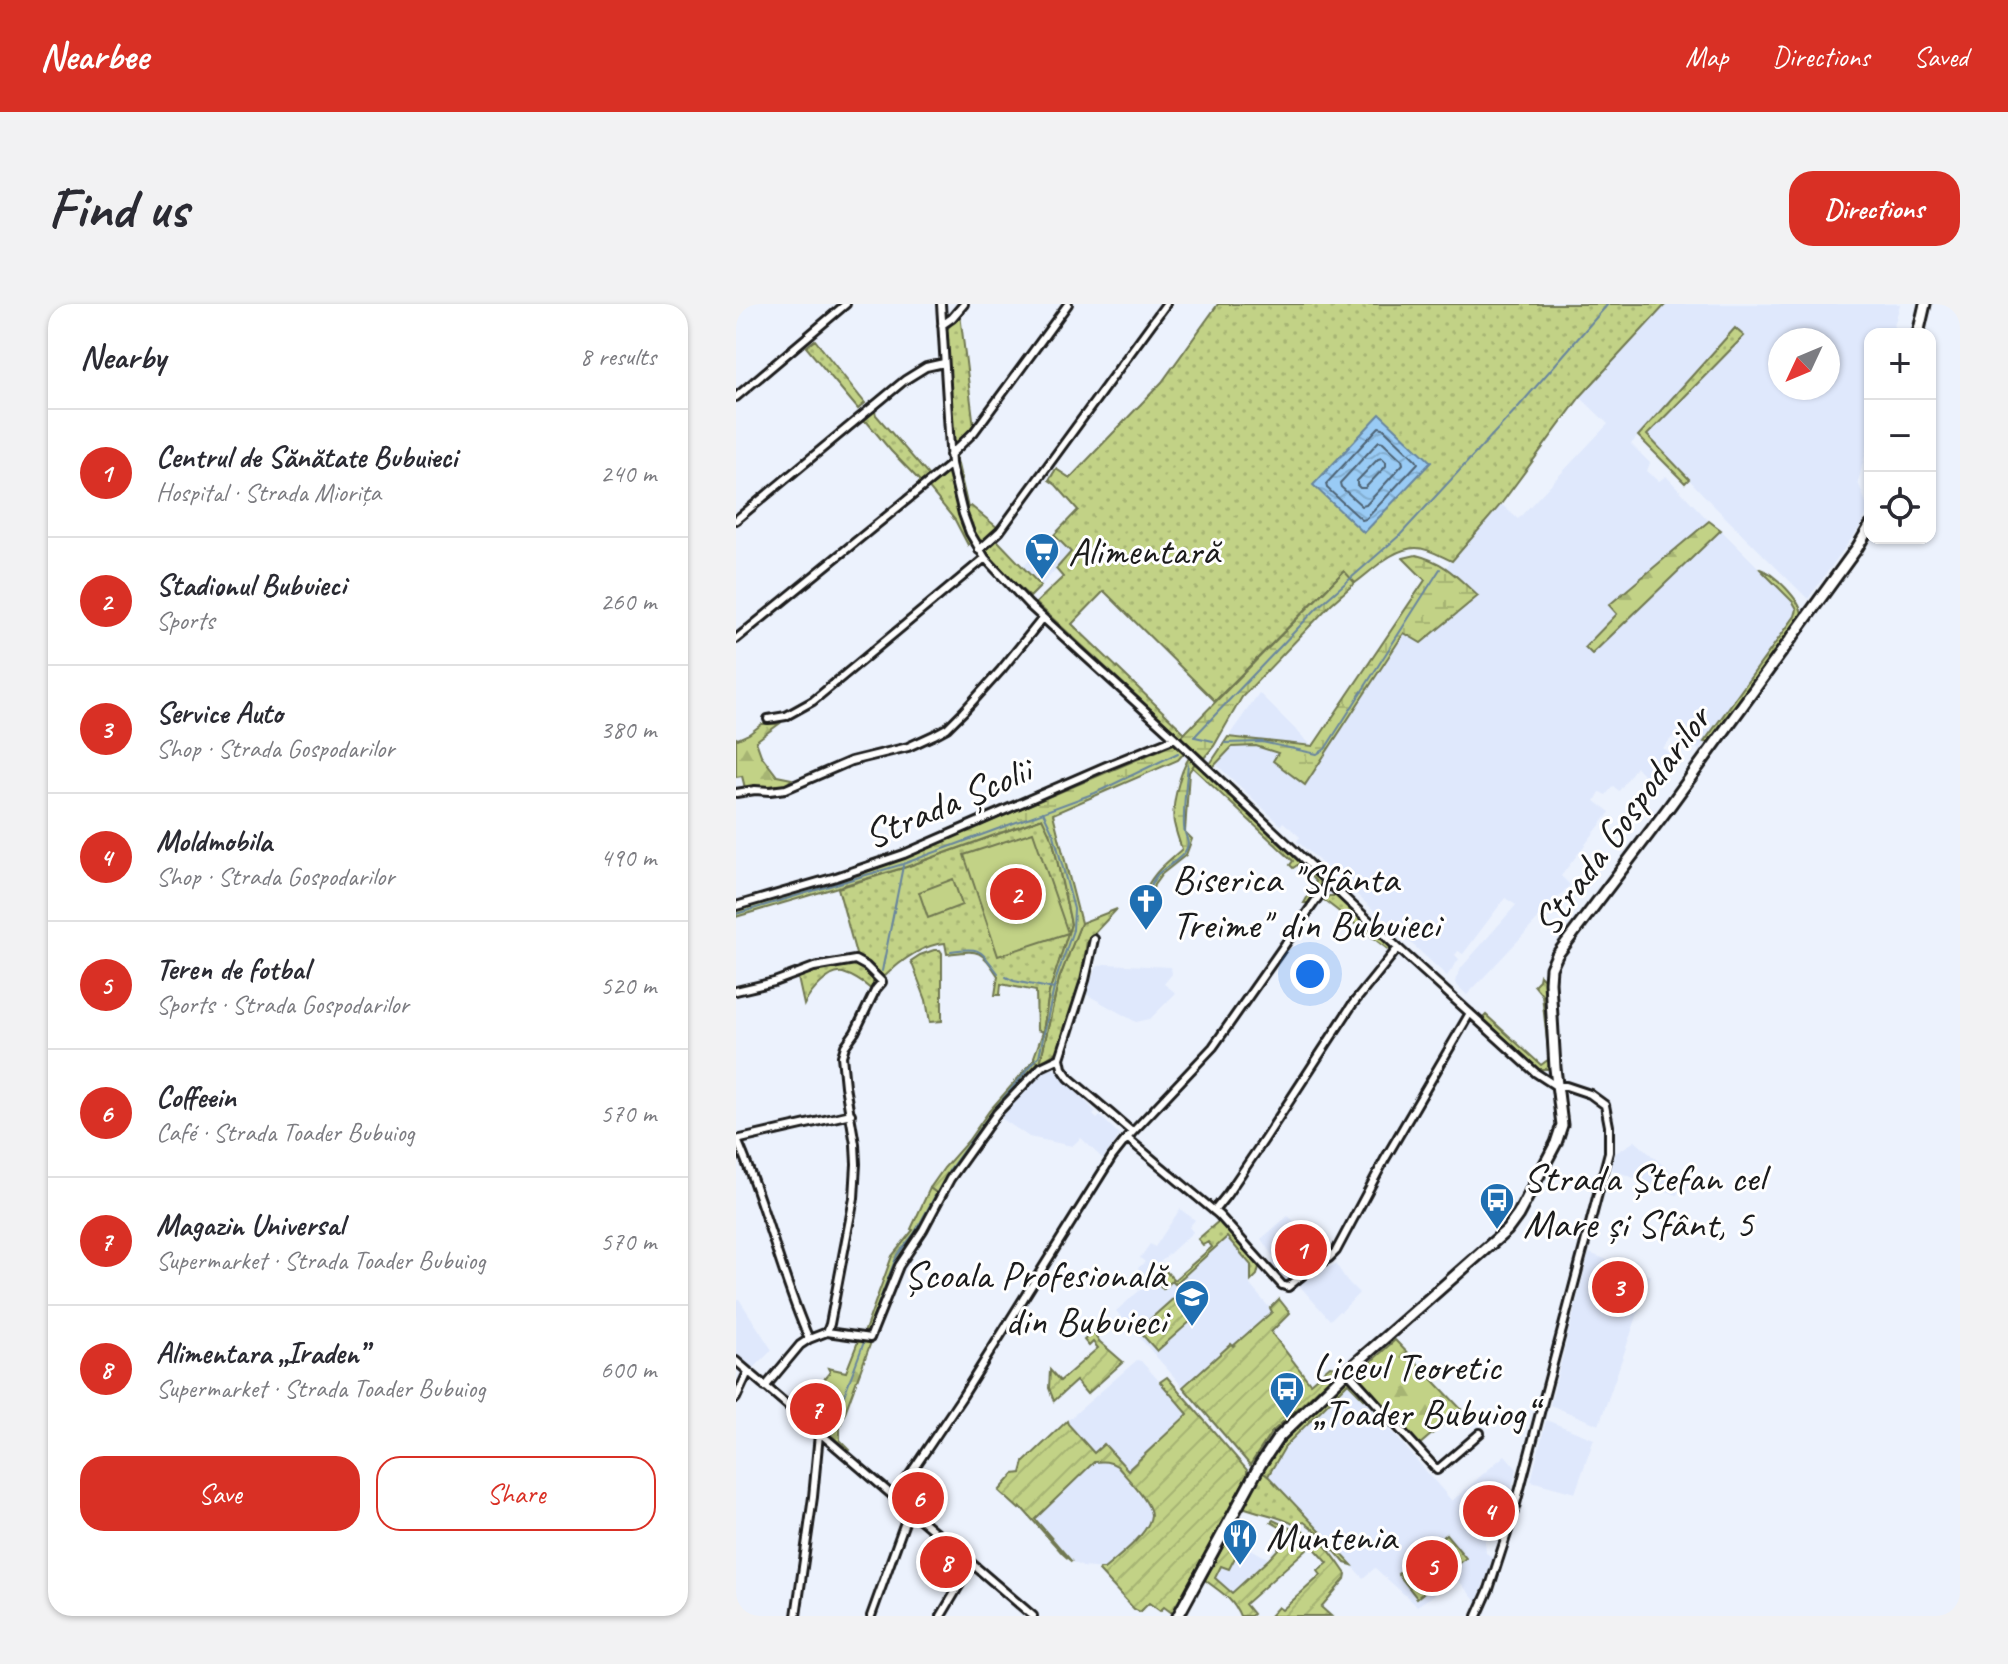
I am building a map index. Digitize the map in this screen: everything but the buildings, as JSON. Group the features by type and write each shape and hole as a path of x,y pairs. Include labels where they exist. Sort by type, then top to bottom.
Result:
{"street":[{"path":"736,397 846,304"},
{"path":"941,304 949,455 963,514 985,558 1043,618 1536,1073 1556,1086 1578,1088 1605,1105 1609,1152 1513,1515 1477,1616"},
{"path":"942,325 964,304"},
{"path":"949,455 974,432 1068,304"},
{"path":"979,550 1000,531 1166,304"},
{"path":"1919,328 1925,304"},
{"path":"736,520 905,380 926,367 944,363"},
{"path":"736,639 951,464"},
{"name":"Strada Gospodarilor","path":"1178,1616 1269,1451 1284,1431 1513,1224 1560,1133 1550,982 1551,968 1557,955 1669,807 1864,536"},
{"path":"768,719 786,716 813,701 985,558"},
{"path":"736,793 786,789 851,761 915,744 947,728 1001,670 1043,618"},
{"name":"Strada Școlii","path":"736,906 904,854 1175,738"},
{"path":"894,1498 962,1397 1102,1171 1130,1135 1213,1047 1328,883"},
{"path":"1094,939 1085,980 1060,1058 1062,1068 1069,1078 1216,1213 1285,1288 1336,1251 1392,1146 1470,1013"},
{"path":"1216,1213 1352,1005 1398,948"},
{"path":"736,991 774,982 814,967 855,960 882,982 842,1056 855,1154 854,1198 827,1332"},
{"path":"765,1387 793,1351 809,1339 827,1332 870,1338 899,1266 923,1230 950,1179 997,1113 1041,1067 1060,1058"},
{"path":"809,1339 752,1174 736,1140 851,1114"},
{"path":"736,1361 1033,1616"},
{"path":"1347,1371 1437,1470 1480,1433"},
{"path":"736,1398 748,1372"},
{"path":"796,1616 819,1434"},
{"path":"871,1616 909,1511"},
{"path":"941,1616 972,1564"}],"shaded area":[{"path":"1666,304 1900,304 1894,328 1864,328 1864,459 1858,482 1864,498 1864,519 1808,599 1647,435 1743,337 1735,328 1631,444 1650,463 1647,471 1659,481 1666,476 1709,521 1609,605 1617,613 1585,647 1593,653 1721,530 1793,602 1797,609 1795,616 1699,750 1678,731 1663,748 1675,759 1653,784 1636,767 1619,791 1613,786 1606,795 1600,792 1595,801 1610,812 1561,876 1570,885 1467,995 1455,983 1461,968 1516,905 1505,898 1463,954 1458,951 1455,955 1459,959 1447,976 1402,935 1403,930 1398,925 1392,927 1355,893 1349,883 1345,884 1297,841 1300,837 1283,822 1281,825 1216,764 1232,747 1256,746 1279,754 1274,762 1305,785 1404,632 1477,597 1446,567 1501,504 1518,519 1608,424 1580,397"},
{"path":"1054,535 1071,552 1041,586 1023,567"},
{"path":"1259,693 1313,747 1228,737"},
{"path":"1104,964 1171,967 1172,974 1164,984 1176,993 1150,1019 1136,1022 1084,993 1097,967"},
{"path":"1050,1065 1096,1112 1093,1115 1097,1119 1100,1116 1120,1135 1103,1159 1081,1138 1072,1146 1029,1137 998,1116"},
{"path":"1635,1141 1682,1182 1677,1195 1611,1169 1616,1153"},
{"path":"1180,1209 1195,1220 1189,1227 1193,1232 1145,1276 1138,1268 1145,1262 1140,1258 1150,1244 1155,1247"},
{"path":"1288,1216 1330,1251 1289,1283 1271,1263 1275,1259 1261,1239"},
{"name":"Școala Profesională din Bubuieci","path":"1227,1237 1248,1260 1252,1273 1250,1285 1273,1312 1183,1387 1116,1311 1154,1278 1163,1289 1173,1281 1176,1283"},
{"path":"1589,1253 1651,1276 1599,1425 1550,1405"},
{"path":"1336,1264 1359,1293 1330,1320 1297,1283 1311,1271 1317,1272"},
{"path":"739,1299 772,1350 752,1370 736,1356 736,1301"},
{"path":"1137,1360 1188,1413 1128,1470 1094,1454 1067,1421"},
{"path":"1349,1382 1452,1501 1505,1455 1517,1469 1504,1517 1485,1540 1486,1553 1493,1558 1477,1603 1456,1577 1417,1606 1375,1568 1363,1578 1268,1476 1286,1445"},
{"path":"821,1383 837,1397 827,1409 833,1415 826,1431 821,1417 805,1403"},
{"path":"1546,1420 1594,1439 1575,1493 1531,1481"},
{"path":"1094,1462 1113,1463 1148,1506 1151,1515 1146,1528 1128,1549 1104,1569 1083,1567 1072,1562 1035,1519"},
{"path":"1242,1544 1269,1559 1232,1593 1214,1578 1221,1565 1229,1569"}],"green space":[{"path":"1218,304 1666,304 1580,397 1501,504 1452,561 1416,548 1391,556 1355,583 1343,572 1215,701 1104,591 1072,624 1185,733 1181,737 1036,603 1063,577 1056,569 1071,552 1054,535 1078,510 1049,480 1056,469 1070,478 1162,382"},
{"path":"960,314 974,427 952,448 946,330"},
{"path":"1735,328 1744,336 1647,435 1689,479 1685,483 1638,436"},
{"path":"815,340 865,403 858,409 806,347"},
{"path":"874,408 876,415 929,476 919,483 867,422 861,419"},
{"path":"956,456 968,508 971,506 998,528 980,544 964,506 953,459"},
{"path":"947,471 970,543 968,545 955,520 927,486"},
{"path":"1709,521 1721,530 1592,654 1585,647 1617,614 1609,605"},
{"path":"997,540 1041,586 1030,597 985,550"},
{"path":"1416,555 1443,566 1478,596 1421,643 1404,633 1305,785 1273,761 1278,753 1256,746 1232,747 1213,767 1210,764 1228,737 1313,746 1425,580 1403,558"},
{"path":"1760,569 1786,588 1802,614 1708,743 1704,742 1795,616 1797,609 1793,602"},
{"path":"1344,571 1355,583 1242,697 1204,758 1181,737"},
{"path":"762,724 779,724 756,741 761,755 777,776 792,779 784,786 745,788 742,776 736,777 736,738 749,734"},
{"path":"1174,744 1184,753 1178,760 1053,814 1081,923 1059,979 1040,1063 1034,1057 1043,1032 1049,993 1071,924 1053,841 1042,818 906,867 736,917 736,909 901,859"},
{"path":"1189,758 1195,763 1189,772 1185,832 1192,839 1186,855 1162,874 1154,885 1149,903 1152,907 1128,905 1140,900 1157,872 1182,849 1174,823 1174,808"},
{"path":"1195,763 1320,881 1320,887 1308,903 1304,903 1316,882 1299,864 1293,868 1290,865 1293,861 1192,767"},
{"path":"1043,818 1053,841 1071,924 1049,993 1043,1032 1037,1030 1036,991 1001,984 1000,995 995,995 998,976 978,953 947,954 945,943 936,944 910,955 882,979 857,958 838,888"},
{"path":"1033,832 1068,933 998,956 964,855"},
{"path":"953,879 962,905 928,918 919,892"},
{"path":"1336,896 1394,947 1390,951 1324,900"},
{"path":"1117,909 1087,941 1082,975 1058,1051 1040,1063 1059,979 1081,923"},
{"path":"934,950 942,953 942,1021 930,1022 926,1000 911,961"},
{"path":"854,963 869,973 873,981 872,990 851,976 838,973 820,983 804,1005 798,978 827,967"},
{"path":"1540,975 1544,979 1551,1063 1547,1069 1538,1069 1483,1018 1486,1015 1541,1065 1549,1059 1542,995 1534,985"},
{"path":"1034,1060 1040,1063 994,1114 938,1194 930,1188 989,1111"},
{"path":"930,1188 938,1194 922,1228 898,1264 870,1334 864,1333 892,1256 913,1230"},
{"path":"1220,1220 1260,1263 1257,1275 1251,1281 1251,1265 1227,1237 1175,1284 1172,1281 1163,1289 1154,1278 1164,1269 1174,1280 1212,1247 1208,1242 1203,1245 1198,1239"},
{"path":"1174,1298 1193,1319 1157,1351 1138,1330"},
{"path":"1279,1299 1290,1313 1271,1332 1310,1383 1330,1366 1339,1370 1271,1433 1250,1465 1183,1387 1272,1312 1270,1308"},
{"path":"1093,1332 1123,1362 1087,1394 1076,1381 1054,1401 1049,1388 1050,1370 1060,1381 1098,1348 1093,1342 1089,1346 1084,1340"},
{"path":"859,1339 871,1342 840,1426 840,1440 849,1451 826,1431 833,1415 826,1409 837,1397 821,1383 830,1372 828,1368 846,1372"},
{"path":"1395,1340 1461,1409 1419,1445 1356,1375"},
{"path":"1167,1377 1247,1470 1247,1476 1172,1613 1164,1607 1160,1611 1149,1603 1140,1612 1099,1571 1139,1537 1151,1515 1143,1497 1117,1466 1094,1462 1035,1519 1072,1562 1021,1507 1019,1509 999,1491 1014,1474 1021,1473 1024,1462 1067,1421 1094,1453 1104,1444 1128,1470 1188,1414 1160,1382"},
{"path":"1349,1377 1366,1395 1364,1399 1348,1383 1286,1445 1268,1476 1261,1471 1286,1436"},
{"path":"1261,1471 1352,1565 1345,1563 1321,1535 1304,1522 1295,1525 1243,1507"},
{"path":"1247,1519 1253,1523 1229,1569 1221,1566 1215,1578 1232,1593 1292,1534 1271,1522 1273,1520 1292,1529 1308,1548 1245,1604 1253,1614 1251,1616 1240,1616 1230,1600 1205,1580 1237,1521"},
{"path":"1298,1530 1320,1540 1346,1574 1321,1607 1331,1616 1270,1616 1278,1607 1282,1610 1321,1575 1318,1571 1328,1563"},
{"path":"1446,1534 1466,1558 1417,1598 1398,1574"}],"water":[{"path":"1380,414 1431,462 1364,533 1313,485"}],"waterway":[{"path":"1194,737 1318,607 1400,535 1608,304"},
{"path":"1225,743 1262,742 1317,754 1325,749 1440,569"},
{"path":"1195,737 1213,741"},
{"path":"736,914 903,864 1095,793 1178,753"},
{"path":"1144,904 1155,878 1187,847 1184,819 1188,764"},
{"path":"867,1333 897,1255 914,1234 950,1169 990,1114 1039,1056 1056,979 1073,930 1074,909 1054,835 1043,812"},
{"path":"882,971 903,866"},
{"path":"951,951 969,949 979,952 998,973"},
{"path":"1006,977 1054,989"},
{"path":"832,1433 864,1342"}],"place":[{"name":"Alimentară","path":"1042,581"},
{"name":"Stadionul Bubuieci","path":"1016,894"},
{"name":"Biserica \"Sfânta Treime\" din Bubuieci","path":"1146,932"},
{"name":"Strada Ștefan cel Mare și Sfânt, 5","path":"1497,1231"},
{"name":"Centrul de Sănătate Bubuieci","path":"1301,1250"},
{"name":"Service Auto","path":"1618,1287"},
{"name":"Școala Profesională din Bubuieci","path":"1192,1328"},
{"name":"Magazin Universal","path":"816,1409"},
{"name":"Liceul Teoretic „Toader Bubuiog“","path":"1287,1420"},
{"name":"Coffeein","path":"918,1498"},
{"name":"Moldmobila","path":"1489,1511"},
{"name":"Alimentara „Iraden”","path":"946,1562"},
{"name":"Teren de fotbal","path":"1432,1566"},
{"name":"Muntenia","path":"1240,1567"}]}
